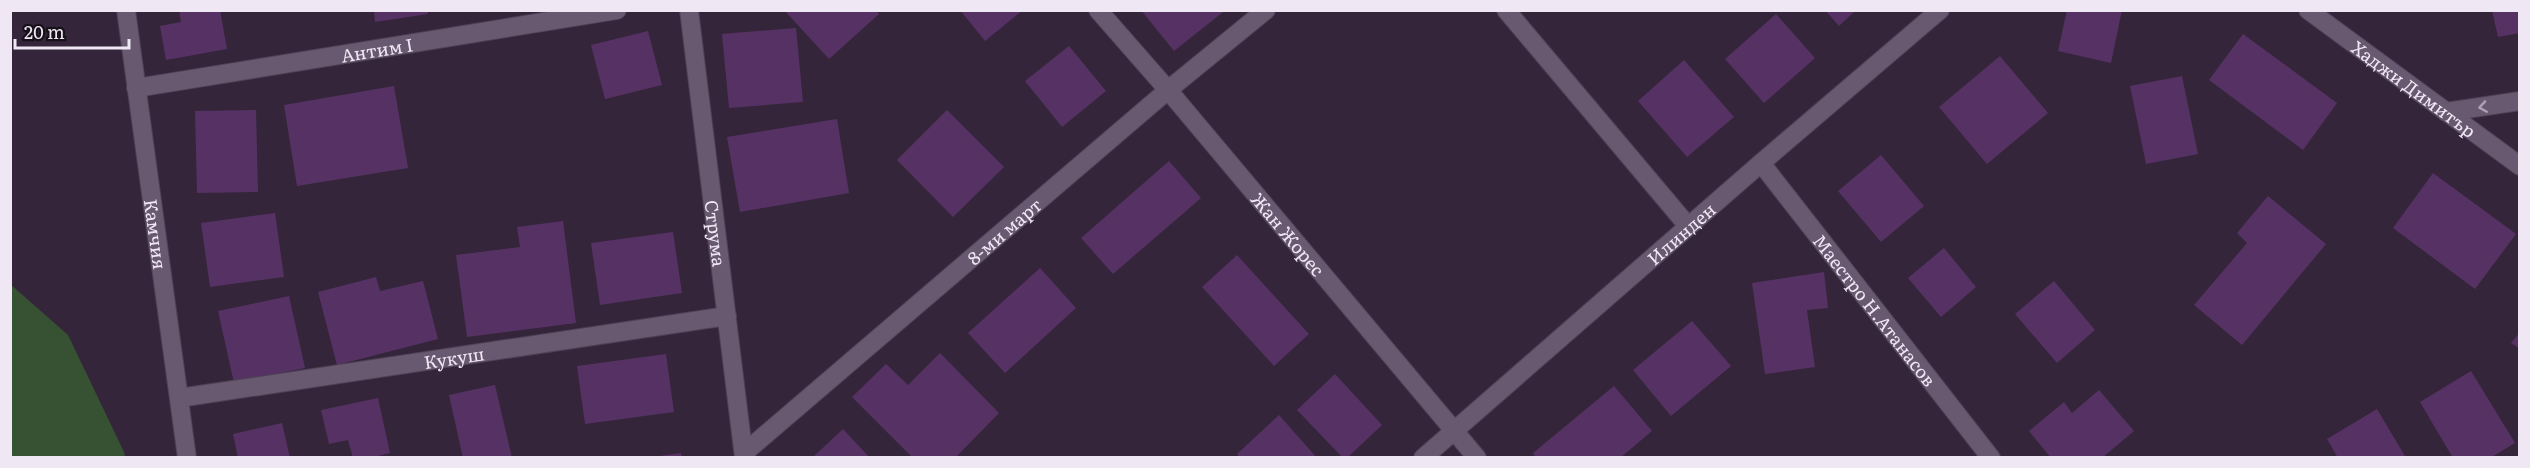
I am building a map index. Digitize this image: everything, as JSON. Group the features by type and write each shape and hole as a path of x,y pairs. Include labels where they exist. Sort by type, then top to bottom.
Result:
{"street":[{"name":"Камчия","path":"126,10 187,458"},
{"name":"Антим I","path":"136,88 617,10"},
{"name":"Струма","path":"689,10 744,455"},
{"name":"Жан Жорес","path":"1098,10 1477,458"},
{"name":"8-ми март","path":"744,455 1168,90 1266,10"},
{"path":"1506,10 1688,226"},
{"name":"Илинден","path":"1423,458 1940,10"},
{"name":"Хаджи Димитър","path":"2308,10 2520,166"},
{"path":"2446,112 2520,101"},
{"name":"Маестро Н.Атанасов","path":"1761,163 1991,458"},
{"name":"Кукуш","path":"179,398 727,316"}],"green space":[{"path":"10,284 68,335 125,457 11,457"}],"building":[{"path":"179,10 220,10 227,49 166,60 160,26 181,22"},
{"path":"374,10 427,10 428,14 375,22"},
{"path":"784,10 876,10 879,14 829,59"},
{"path":"960,10 1023,10 985,41"},
{"path":"1141,10 1221,10 1223,12 1174,51"},
{"path":"1825,10 1856,10 1839,26"},
{"path":"2067,10 2122,10 2111,63 2058,51"},
{"path":"2492,10 2520,10 2520,33 2498,37"},
{"path":"1776,14 1815,58 1764,103 1725,59"},
{"path":"796,28 803,102 729,108 722,34"},
{"path":"648,31 662,85 605,99 591,45"},
{"path":"2243,34 2337,103 2303,150 2209,80"},
{"path":"1069,46 1106,91 1062,127 1025,81"},
{"path":"2000,56 2048,113 1987,164 1939,107"},
{"path":"1684,60 1734,117 1687,157 1638,101"},
{"path":"2182,76 2198,154 2146,164 2130,86"},
{"path":"394,86 408,168 297,186 284,105"},
{"path":"256,110 258,192 197,193 195,111"},
{"path":"947,110 1004,167 953,217 897,160"},
{"path":"837,119 849,193 740,212 727,137"},
{"path":"1881,155 1924,206 1881,242 1838,191"},
{"path":"1169,161 1201,198 1113,274 1081,238"},
{"path":"2433,173 2516,234 2475,289 2393,228"},
{"path":"2268,196 2326,244 2242,345 2194,305 2247,243 2237,233"},
{"path":"275,213 284,277 210,287 201,223"},
{"path":"563,221 576,323 467,337 456,255 520,247 517,227"},
{"path":"673,232 682,293 600,305 591,243"},
{"path":"1944,248 1976,287 1941,317 1908,278"},
{"path":"1237,255 1309,334 1274,366 1202,287"},
{"path":"1040,268 1076,308 1005,373 968,333"},
{"path":"1824,272 1828,308 1807,310 1815,367 1765,374 1752,283"},
{"path":"376,277 380,291 423,281 438,339 337,365 318,292"},
{"path":"2054,281 2095,330 2057,363 2015,314"},
{"path":"289,296 305,368 234,383 218,311"},
{"path":"1692,321 1731,366 1671,416 1633,370"},
{"path":"2520,332 2520,349 2511,343"},
{"path":"940,353 999,413 955,458 913,458 852,397 886,364 908,385"},
{"path":"666,354 674,412 585,424 577,366"},
{"path":"2471,371 2515,443 2490,458 2453,458 2420,402"},
{"path":"1335,374 1382,425 1347,458 1343,458 1297,410"},
{"path":"495,385 512,458 463,458 449,395"},
{"path":"1614,386 1652,431 1620,458 1536,458 1533,453"},
{"path":"2099,390 2134,431 2102,458 2051,458 2029,431 2064,402 2072,413"},
{"path":"378,398 390,453 370,458 353,458 348,440 329,444 321,410"},
{"path":"2377,409 2406,458 2338,458 2327,439"},
{"path":"1279,415 1317,458 1240,458 1237,454"},
{"path":"282,423 290,458 238,458 233,434"},
{"path":"843,429 870,458 812,458"},
{"path":"681,453 682,458 660,458 660,456"}]}
